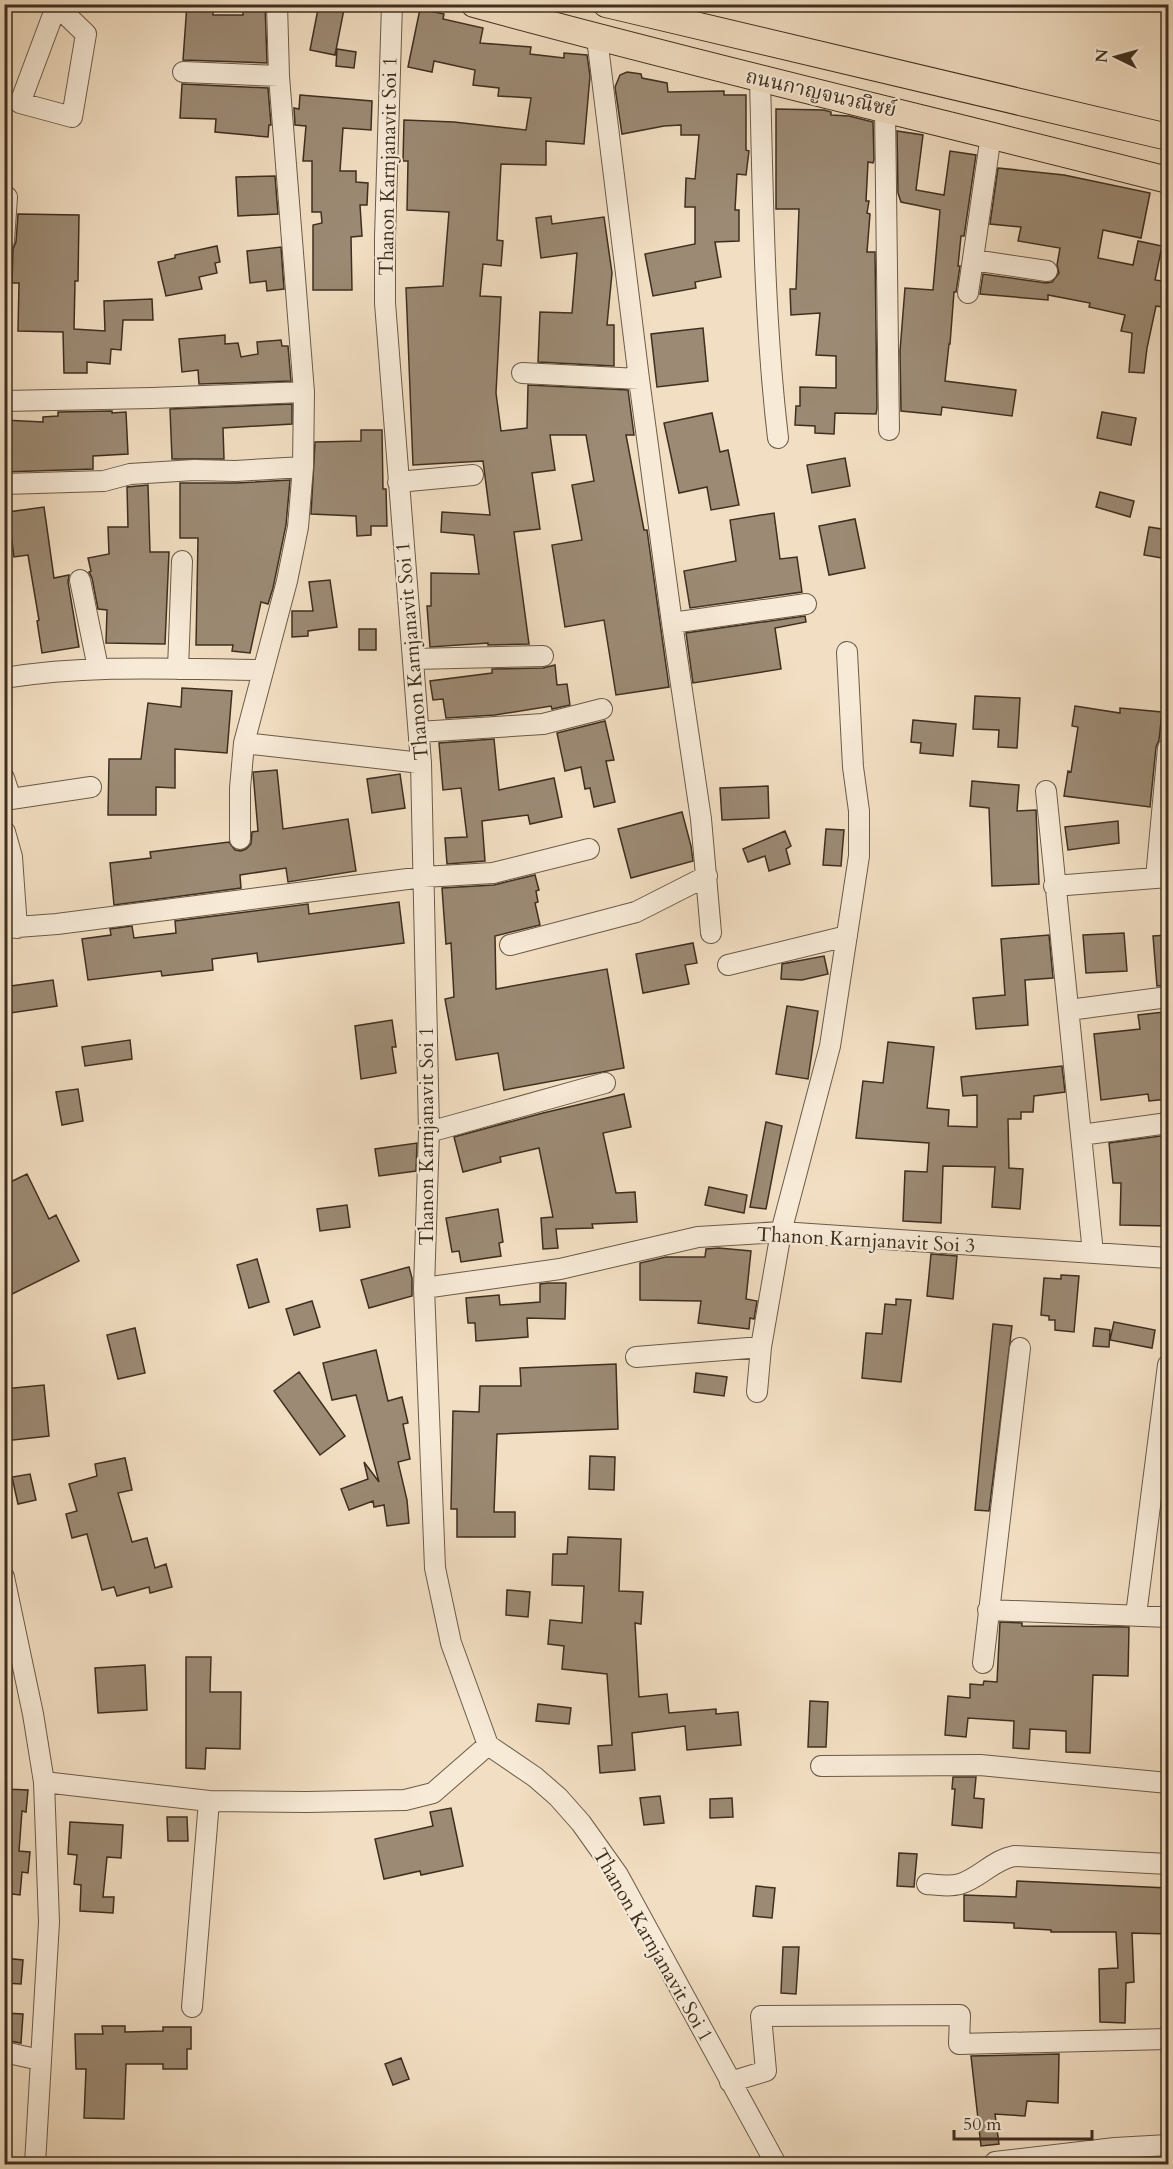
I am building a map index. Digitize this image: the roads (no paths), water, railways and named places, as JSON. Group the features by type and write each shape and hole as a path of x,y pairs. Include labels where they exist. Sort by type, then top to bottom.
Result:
{"main road":[{"name":"ถนนกาญจนวณิชย์","path":"474,4 597,38 1168,180"},
{"name":"ถนนกาญจนวณิชย์","path":"606,4 1168,137"}],"street":[{"path":"240,839 240,788 244,743 294,551 303,467 304,392 279,76 277,4"},
{"name":"Thanon Karnjanavit Soi 1","path":"392,4 384,237 385,303 421,763 429,1132 424,1288 435,1568 451,1643 488,1745 535,1777 558,1797 581,1823 618,1875 776,2164"},
{"path":"56,5 86,34 72,117 20,103 56,5"},
{"path":"597,38 639,379 701,819 711,933"},
{"path":"183,72 279,76"},
{"path":"760,79 765,261 770,360 778,438"},
{"path":"885,108 889,430"},
{"path":"968,293 991,135"},
{"path":"4,241 7,196"},
{"path":"973,260 1047,271"},
{"path":"522,373 639,379"},
{"path":"4,401 304,392"},
{"path":"4,484 104,481 130,474 194,470 236,471 303,467"},
{"path":"398,482 473,475"},
{"path":"178,669 182,561"},
{"path":"80,580 98,669"},
{"path":"672,623 806,604"},
{"path":"758,1392 761,1347 781,1232 830,1046 859,856 861,834 853,767 847,652"},
{"path":"413,659 543,656"},
{"path":"4,678 98,669 263,669"},
{"path":"419,732 543,724 602,709"},
{"path":"244,743 421,763"},
{"path":"1054,886 1162,878 1168,748"},
{"path":"4,778 11,799 91,787"},
{"path":"1046,791 1093,1253"},
{"path":"5,831 12,857 11,928 423,877 493,873 589,849"},
{"path":"510,945 636,912 707,876"},
{"path":"728,965 846,936"},
{"path":"1069,1010 1168,997"},
{"path":"429,1132 605,1083"},
{"path":"1082,1135 1168,1123"},
{"name":"Thanon Karnjanavit Soi 3","path":"424,1288 560,1269 698,1237 781,1232 1168,1258"},
{"path":"636,1357 761,1347"},
{"path":"983,1663 1020,1348"},
{"path":"1136,1615 1168,1365"},
{"path":"4,1576 33,1714 44,1782 49,1922 35,2164"},
{"path":"988,1610 1168,1617"},
{"path":"44,1782 209,1801 307,1802 415,1798 433,1793 488,1745"},
{"path":"821,1766 980,1765 1168,1783"},
{"path":"192,2007 209,1801"},
{"path":"927,1884 957,1885 1001,1859 1014,1856 1168,1864"},
{"path":"730,2082 766,2071 761,2016 960,2015 959,2044 1168,2039"},
{"path":"4,2052 40,2060"},
{"path":"995,2162 1114,2156 1168,2145"}]}
